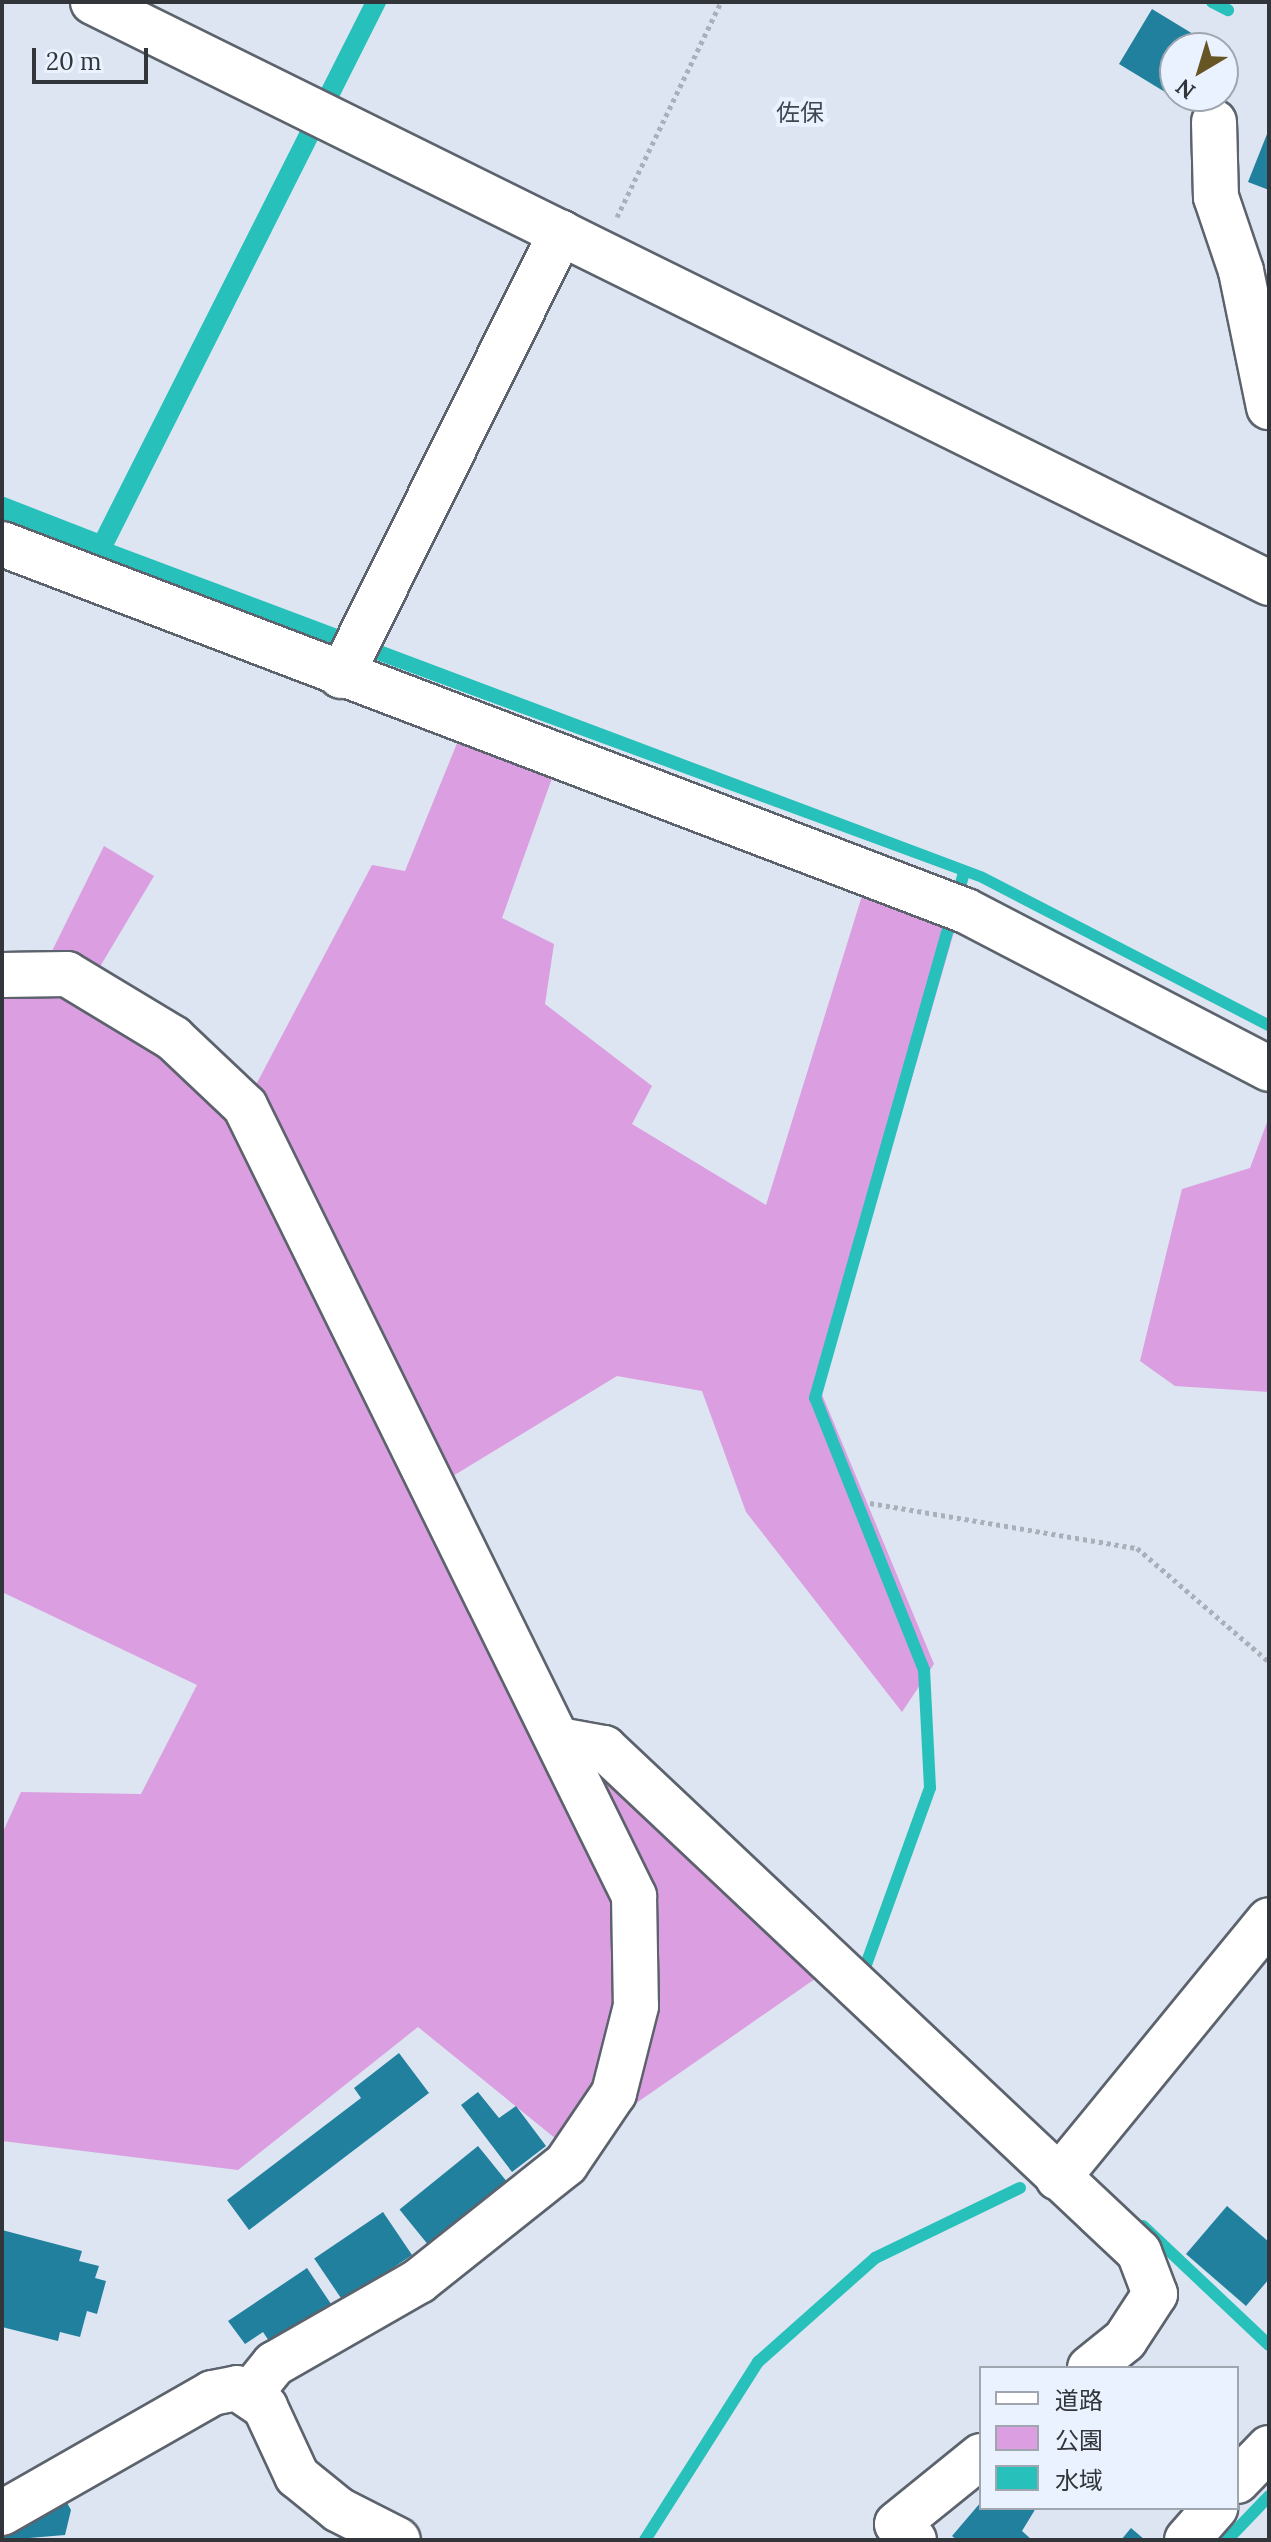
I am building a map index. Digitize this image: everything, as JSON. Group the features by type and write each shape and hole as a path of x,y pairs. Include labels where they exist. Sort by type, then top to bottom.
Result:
{"street":[{"path":"93,2 1269,583"},
{"path":"1214,122 1216,197 1241,271 1269,407"},
{"path":"341,676 561,233"},
{"path":"2,544 341,676 955,907 1269,1069"},
{"path":"2,975 67,974 173,1038 245,1106 634,1896 636,2006 614,2093 566,2164 419,2281 274,2364 250,2394"},
{"path":"559,1740 604,1748 1139,2252 1155,2294 1125,2340 1092,2366"},
{"path":"1058,2178 1269,1920"},
{"path":"2,2513 212,2393 250,2394 265,2407 297,2476 339,2510 398,2540"},
{"path":"1239,2479 1269,2448"},
{"path":"914,2540 897,2524 979,2458"},
{"path":"1187,2540 1213,2510"}],"path":[{"path":"600,252 721,2"},
{"path":"870,1503 1137,1548 1269,1662"}],"green space":[{"path":"462,731 556,767 502,918 554,944 545,1004 652,1086 632,1124 766,1205 865,886 958,918 821,1392 934,1664 902,1712 746,1512 702,1391 617,1376 443,1482 249,1098 372,865 405,871"},
{"path":"104,846 154,876 98,970 51,953"},
{"path":"2,985 60,987 169,1044 231,1107 619,1903 623,2008 602,2085 566,2147 418,2027 238,2170 2,2141 2,1834 21,1792 141,1794 197,1685 2,1592"},
{"path":"1269,1117 1269,1392 1175,1386 1140,1361 1182,1189 1250,1168"},
{"path":"604,1767 825,1972 622,2113 647,2006 590,1776"}],"water":[{"path":"365,2 387,2 114,545 984,872 1269,1019 1269,1032 979,882 2,522 2,496 97,533"}],"building":[{"path":"1152,9 1190,32 1159,32 1159,88 1119,64"},
{"path":"1269,129 1269,190 1248,182"},
{"path":"399,2053 429,2093 249,2230 227,2200 361,2098 354,2088"},
{"path":"478,2092 499,2118 516,2106 546,2146 512,2172 461,2105"},
{"path":"478,2146 508,2183 430,2247 400,2210"},
{"path":"1227,2206 1269,2242 1269,2279 1246,2306 1186,2254"},
{"path":"383,2212 412,2255 343,2302 314,2258"},
{"path":"2,2230 82,2251 79,2261 99,2266 95,2278 106,2281 97,2314 87,2311 80,2337 60,2332 58,2341 2,2327"},
{"path":"307,2268 335,2310 275,2350 263,2332 245,2344 228,2321"},
{"path":"62,2494 71,2510 65,2535 5,2540 2,2535"},
{"path":"979,2504 979,2510 1035,2510 1022,2531 1032,2540 957,2540 952,2536"},
{"path":"1131,2528 1145,2540 1121,2540"}],"waterway":[{"path":"1212,2 1228,10"},
{"path":"863,1973 930,1788 924,1670 815,1398 963,876"},
{"path":"645,2540 758,2362 875,2258 1020,2188"},
{"path":"1143,2226 1269,2345"},
{"path":"1227,2540 1269,2496"}],"district":[{"name":"佐保","path":"800,113"}]}
